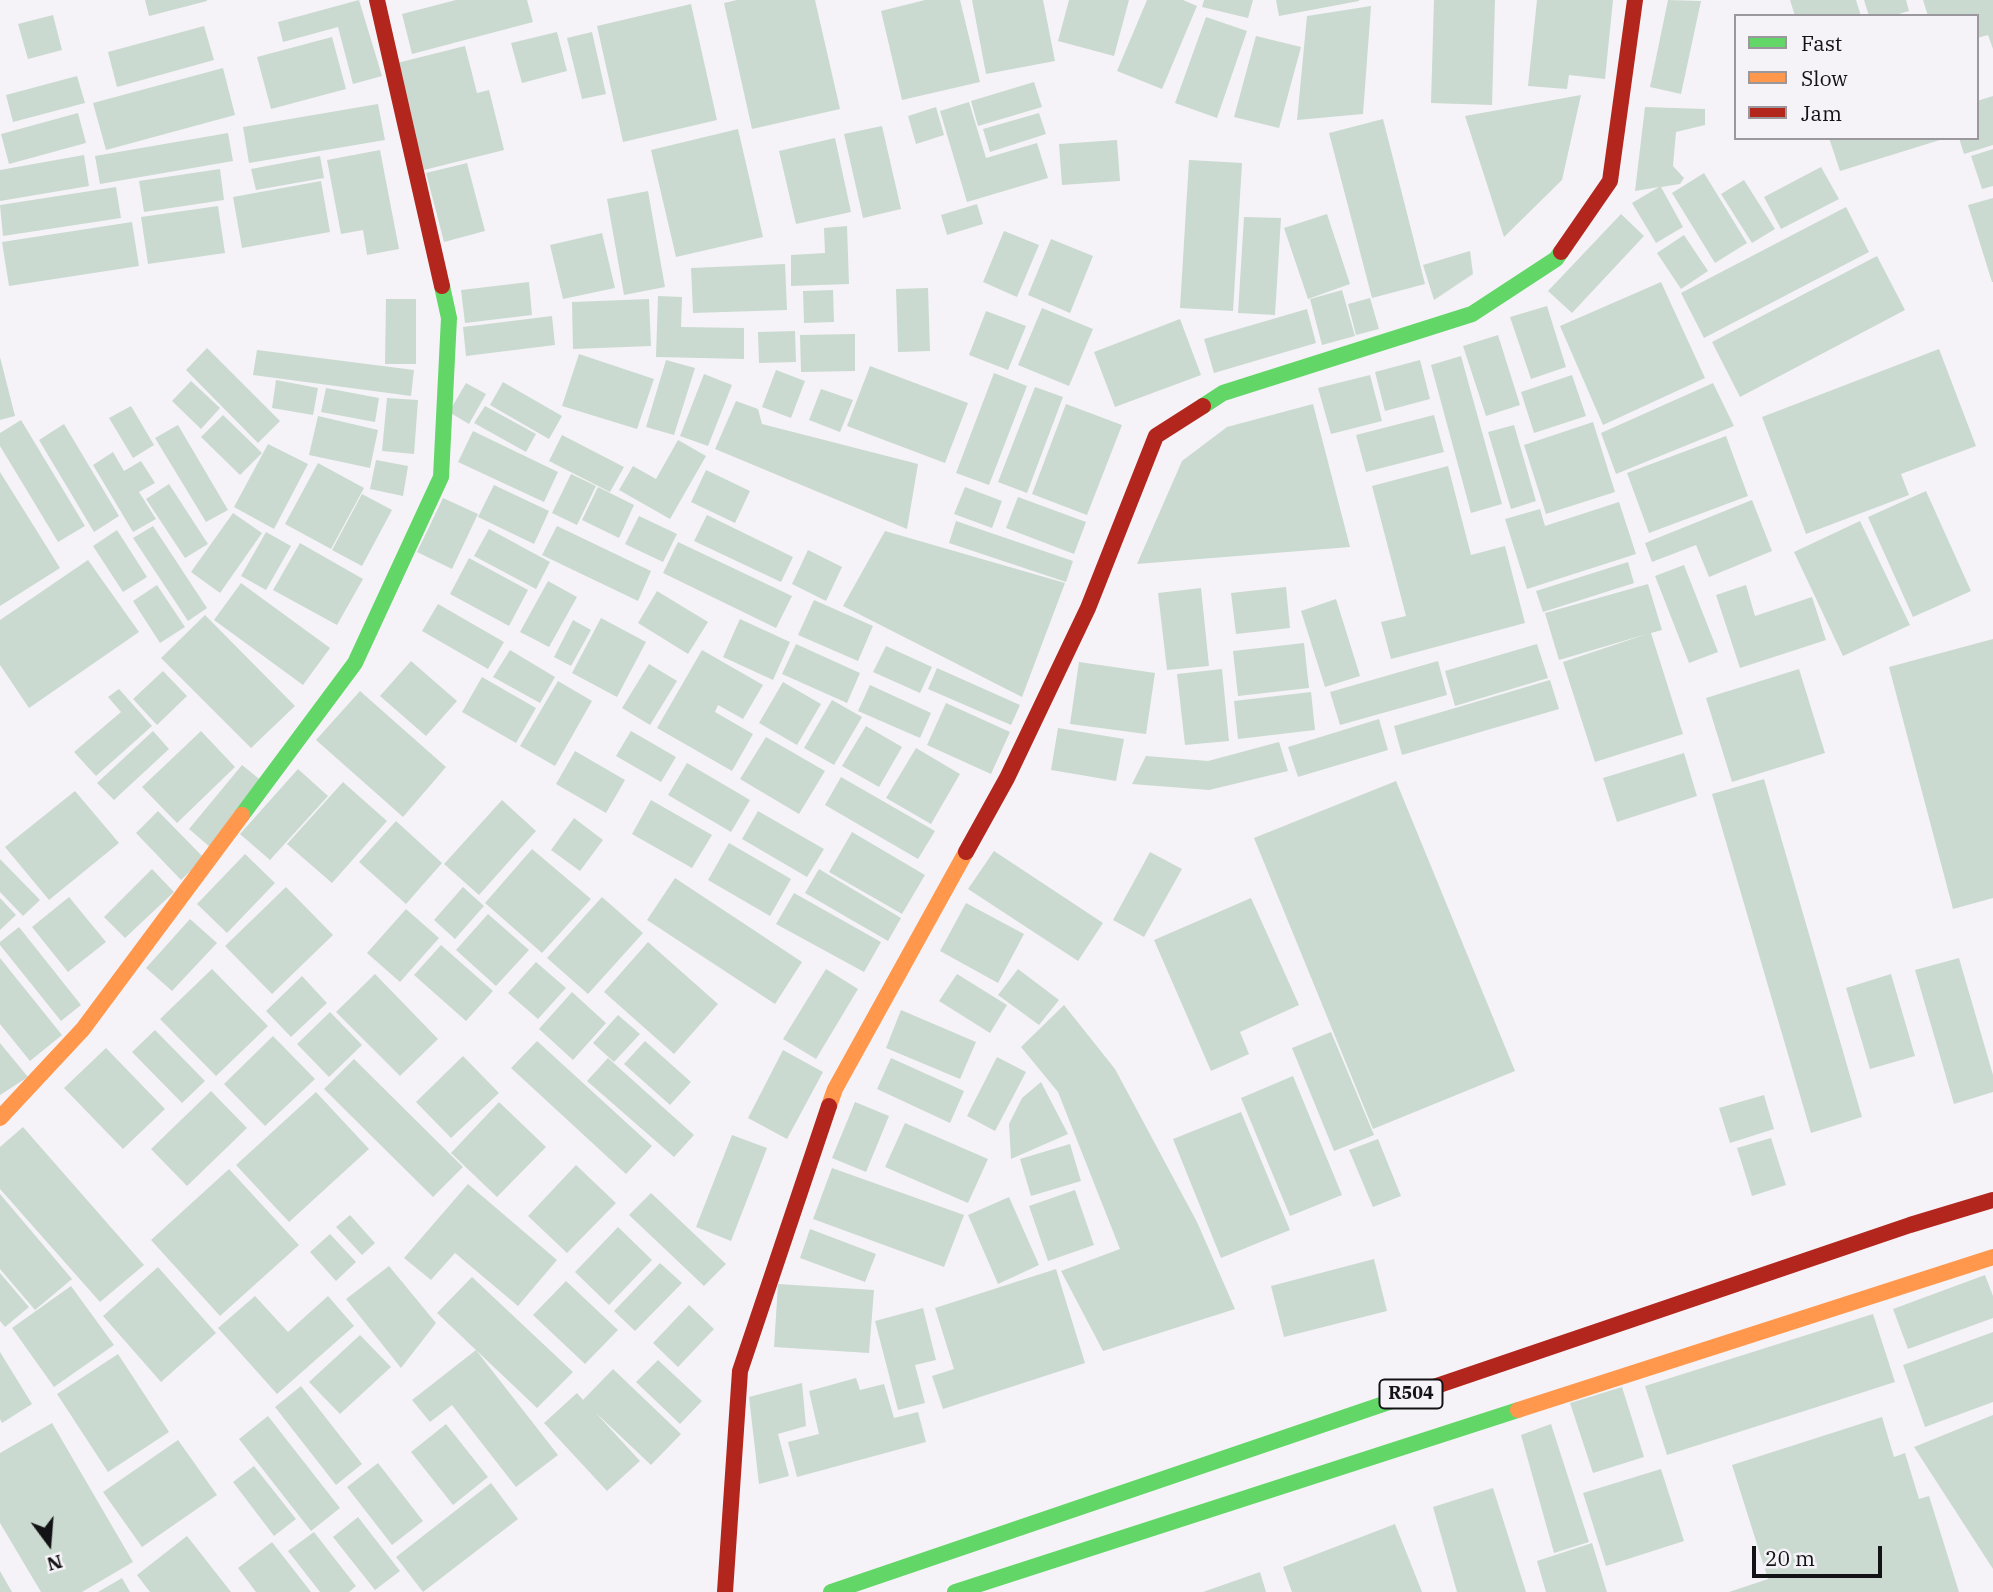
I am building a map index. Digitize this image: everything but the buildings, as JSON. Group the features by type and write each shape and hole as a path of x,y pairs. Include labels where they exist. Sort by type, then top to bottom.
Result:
{"main road":[{"path":"0,1118 83,1029 355,663 441,477 449,318 377,0"},
{"path":"725,1592 740,1371 835,1089 1013,766 1088,608 1156,436 1223,393 1472,314 1556,260 1610,181 1635,0"},
{"name":"R504","path":"831,1592 1897,1230 1993,1200"},
{"name":"R504","path":"955,1592 1993,1257"}],"traffic: fast":[{"path":"1203,406 1223,393 1472,314 1556,259 1561,252"},
{"path":"242,815 355,663 441,477 449,318 442,286"},
{"path":"831,1592 1404,1397"},
{"path":"955,1592 1518,1410"}],"traffic: slow":[{"path":"0,1118 83,1029 242,815"},
{"path":"829,1106 835,1089 966,852"},
{"path":"1518,1410 1993,1257"}],"traffic: jam":[{"path":"377,0 442,286"},
{"path":"1561,252 1610,181 1635,0"},
{"path":"966,852 1007,778 1088,608 1156,436 1203,406"},
{"path":"725,1592 740,1371 829,1106"},
{"path":"1404,1397 1910,1225 1993,1200"}]}
